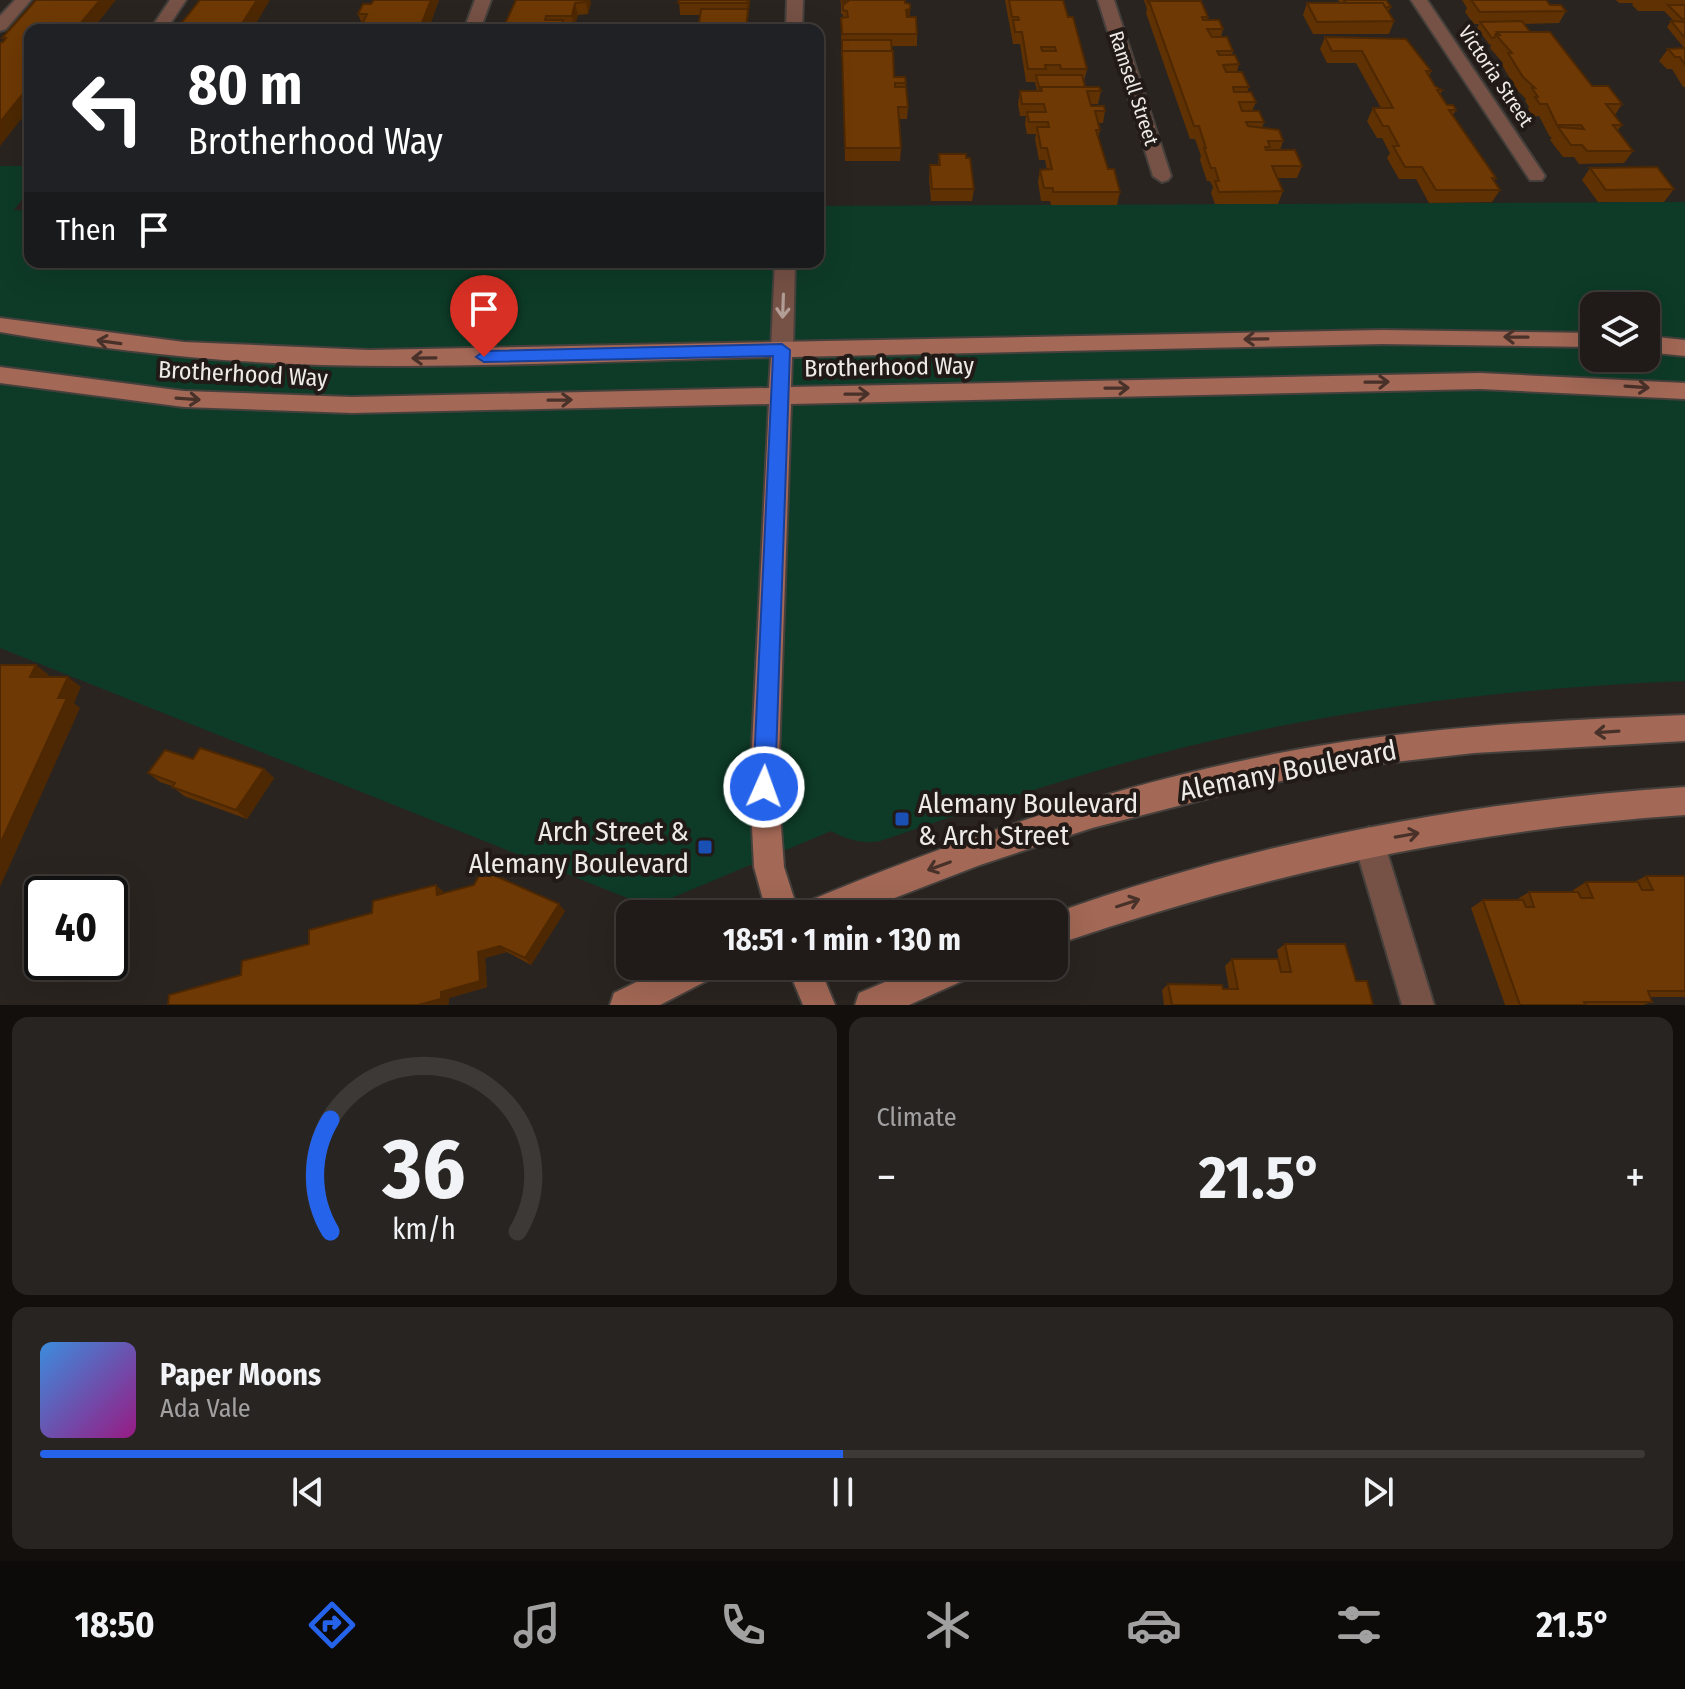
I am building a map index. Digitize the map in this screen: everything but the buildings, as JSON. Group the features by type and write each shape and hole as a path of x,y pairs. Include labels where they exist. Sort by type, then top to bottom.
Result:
{"main road":[{"name":"Brotherhood Way","path":"0,325 138,346 291,357 453,357 1382,337 1580,340"},
{"path":"1660,345 1685,348"},
{"path":"779,900 769,867 764,787 782,350"},
{"name":"Brotherhood Way","path":"0,375 116,392 267,403 396,404 1480,381 1685,391"},
{"name":"Alemany Boulevard","path":"852,900 986,849 1092,814 1251,772 1429,745 1685,728"},
{"path":"1068,924 1130,902 1232,873 1369,842 1527,816 1685,801"},
{"path":"626,1005 675,980"},
{"path":"809,980 819,1005"},
{"path":"871,1005 928,980"}],"street":[{"path":"0,26 23,0"},
{"path":"162,24 178,0"},
{"path":"474,24 483,0"},
{"path":"794,24 795,0"},
{"name":"Ramsell Street","path":"1106,0 1162,176"},
{"name":"Victoria Street","path":"1419,0 1536,176"},
{"path":"782,350 785,268"},
{"path":"1369,842 1418,1005"}],"green space":[{"path":"0,166 24,166 24,197 14,210 24,211 24,268 824,268 824,206 1685,202 1685,681 1486,695 1353,713 1222,738 1158,754 1088,773 880,841 855,840 831,831 667,900 632,900 0,648"}],"place":[{"name":"Alemany Boulevard & Arch Street","path":"902,819"},
{"name":"Arch Street & Alemany Boulevard","path":"705,847"}],"route":[{"path":"484,357 782,350 764,787"}]}
